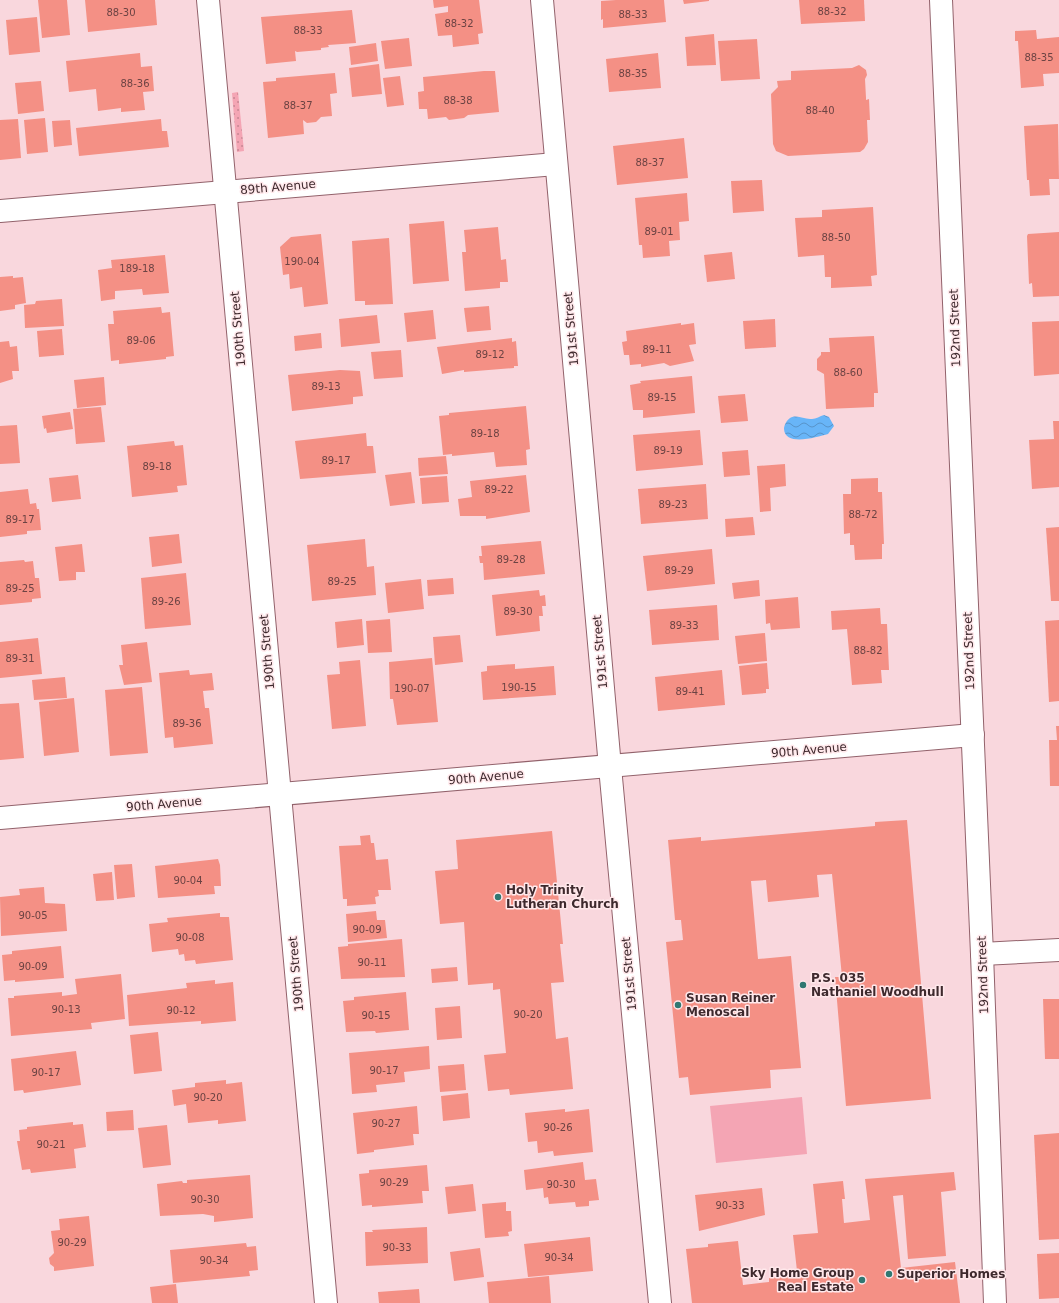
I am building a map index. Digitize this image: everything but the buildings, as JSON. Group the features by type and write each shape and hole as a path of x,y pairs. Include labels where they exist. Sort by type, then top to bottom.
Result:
{"street":[{"name":"190th Street","path":"208,0 326,1303"},
{"name":"191st Street","path":"542,0 610,767 660,1303"},
{"name":"192nd Street","path":"941,0 973,735 995,1303"},
{"name":"89th Avenue","path":"0,211 556,164"},
{"name":"90th Avenue","path":"0,818 973,735"},
{"path":"982,954 1059,950"}],"shaded area":[{"path":"238,92 244,151 237,152 232,93"},
{"path":"802,1097 807,1154 716,1163 710,1106"}],"water":[{"path":"824,415 829,417 834,426 828,434 802,439 790,438 786,435 784,429 790,418 796,417 814,419"}],"place":[{"name":"Holy Trinity Lutheran Church","path":"498,897"},
{"name":"P.S. 035 Nathaniel Woodhull","path":"803,985"},
{"name":"Susan Reiner Menoscal","path":"678,1005"},
{"name":"Superior Homes","path":"889,1274"},
{"name":"Sky Home Group Real Estate","path":"862,1280"}]}
